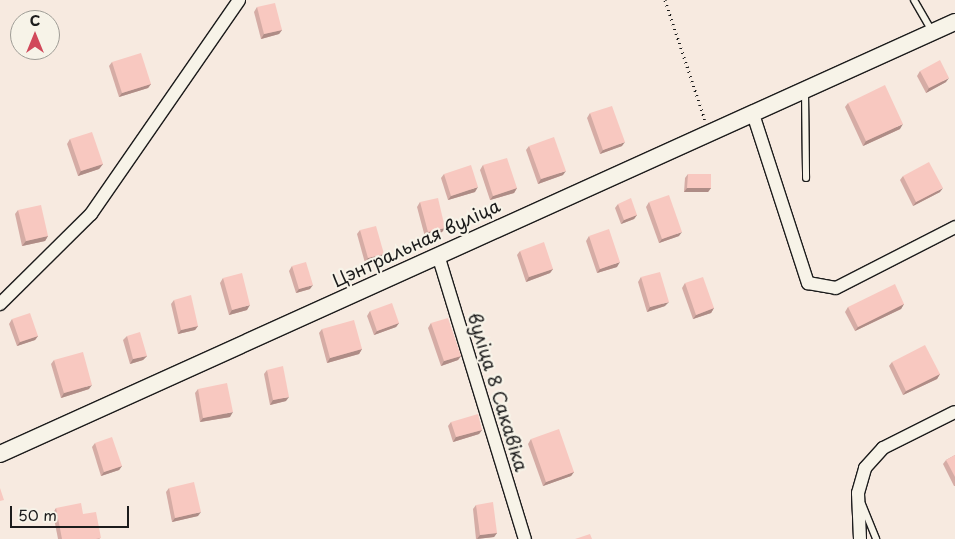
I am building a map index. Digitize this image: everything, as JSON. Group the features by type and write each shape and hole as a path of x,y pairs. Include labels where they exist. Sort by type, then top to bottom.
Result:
{"street":[{"path":"0,304 91,214 239,0"},
{"name":"Цэнтральная вуліца","path":"0,454 97,412 438,255 955,22"},
{"path":"753,114 808,283 836,288 955,227"},
{"name":"вуліца 8 Сакавіка","path":"438,255 525,539"},
{"path":"860,539 858,494 864,468 883,448 955,412"}],"lane":[{"path":"914,0 933,32"},
{"path":"805,90 806,178"},
{"path":"858,494 876,539"}],"path":[{"path":"665,0 709,132"}],"building":[{"path":"275,3 282,30 264,34 257,7"},
{"path":"141,53 151,84 122,93 112,62"},
{"path":"940,60 949,78 929,88 920,71"},
{"path":"885,85 903,124 866,141 848,103"},
{"path":"612,106 625,142 603,150 590,113"},
{"path":"92,132 103,164 81,171 70,139"},
{"path":"554,137 566,171 541,179 529,146"},
{"path":"507,158 517,188 493,196 483,165"},
{"path":"929,162 943,188 916,202 903,176"},
{"path":"471,165 478,187 451,196 444,174"},
{"path":"688,174 711,174 711,188 687,188"},
{"path":"669,195 682,232 662,239 649,202"},
{"path":"438,198 445,228 428,232 420,202"},
{"path":"631,198 637,215 624,220 618,204"},
{"path":"41,205 48,236 26,241 18,210"},
{"path":"376,226 384,254 368,258 360,230"},
{"path":"609,229 620,262 600,269 589,236"},
{"path":"544,242 553,269 529,277 520,251"},
{"path":"306,262 313,285 299,289 292,266"},
{"path":"660,272 669,302 650,307 641,277"},
{"path":"242,273 250,305 232,310 223,278"},
{"path":"703,277 714,308 696,315 685,283"},
{"path":"895,284 904,304 858,327 848,307"},
{"path":"191,295 198,326 181,330 174,300"},
{"path":"392,303 399,323 377,331 370,311"},
{"path":"30,313 38,336 20,342 12,319"},
{"path":"448,318 461,356 444,361 431,323"},
{"path":"354,320 362,349 330,358 322,329"},
{"path":"140,332 147,356 133,359 127,336"},
{"path":"925,345 940,374 906,391 892,362"},
{"path":"83,352 92,385 64,393 54,360"},
{"path":"283,366 289,397 273,400 267,370"},
{"path":"227,383 233,412 203,418 198,389"},
{"path":"478,414 482,430 456,437 451,422"},
{"path":"559,429 574,472 546,482 531,439"},
{"path":"112,437 122,466 104,472 95,443"},
{"path":"955,455 955,477 946,460"},
{"path":"194,482 201,512 175,518 169,488"},
{"path":"0,488 4,500 0,501"},
{"path":"493,502 497,533 480,535 476,505"},
{"path":"81,503 83,514 96,512 101,538 62,539 56,508"},
{"path":"590,534 592,539 575,539"}]}
